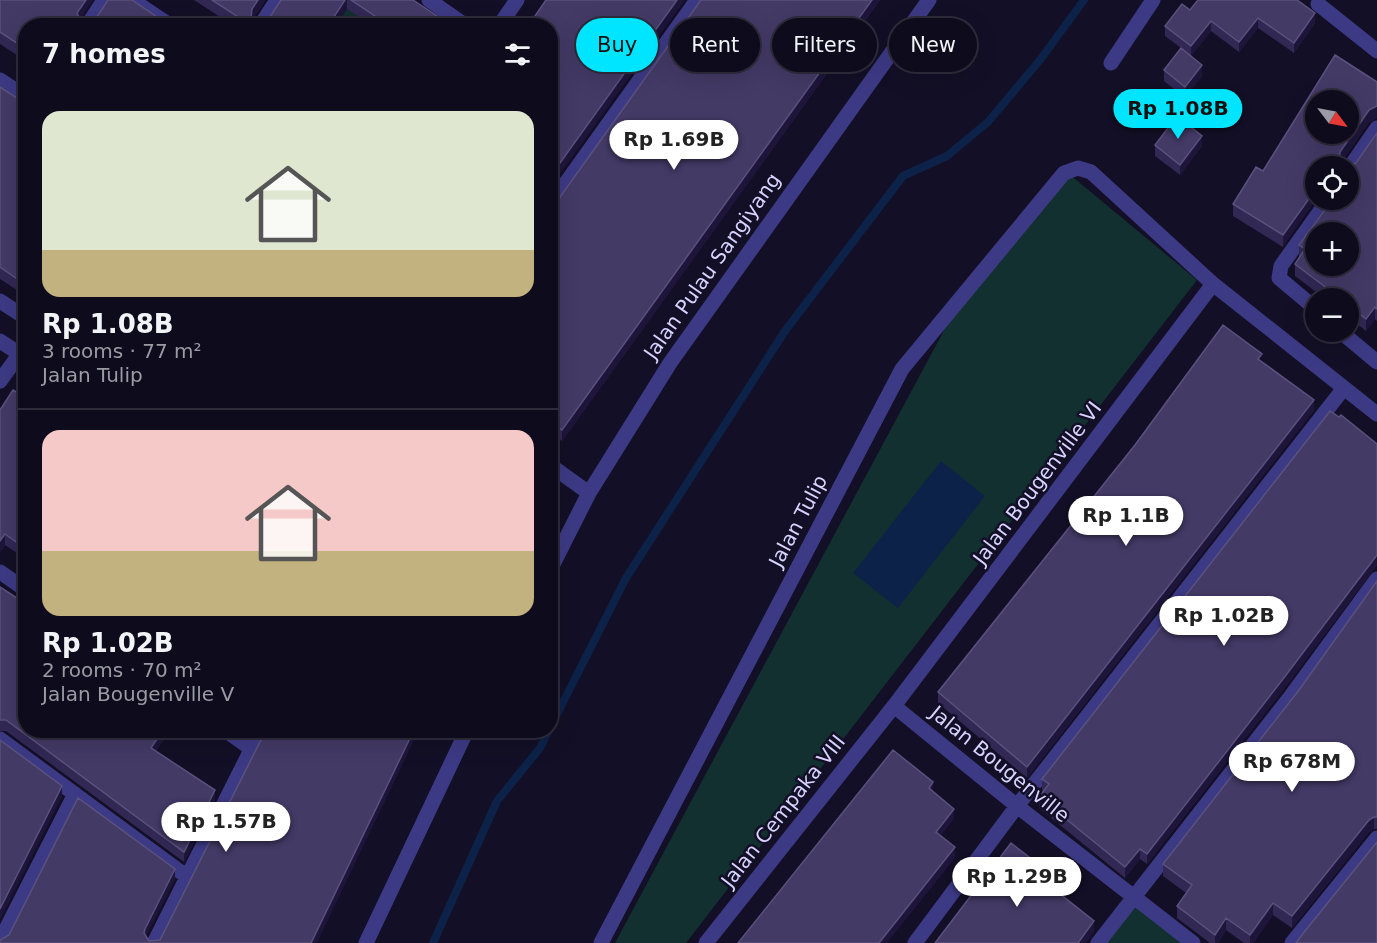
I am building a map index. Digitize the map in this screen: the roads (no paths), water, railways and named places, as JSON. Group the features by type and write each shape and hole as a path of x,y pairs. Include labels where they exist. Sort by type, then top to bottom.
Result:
{"street":[{"path":"92,18 104,0"},
{"path":"132,0 159,18"},
{"path":"265,18 277,0"},
{"path":"429,0 455,18"},
{"path":"505,18 518,0"},
{"path":"558,194 697,0"},
{"name":"Jalan Pulau Sangiyang","path":"558,554 589,493 670,363 929,0"},
{"path":"1111,63 1153,0"},
{"path":"1318,4 1377,51"},
{"path":"0,80 18,92"},
{"path":"1358,156 1377,128"},
{"name":"Jalan Tulip","path":"601,943 902,369 1064,173 1078,168 1091,172 1213,284"},
{"path":"1305,300 1279,278 1281,266 1321,210"},
{"path":"1213,284 1377,414"},
{"name":"Jalan Bougenville VI","path":"894,706 1213,284"},
{"path":"0,301 18,313"},
{"path":"0,341 18,350"},
{"path":"1353,342 1377,362"},
{"path":"0,381 18,358"},
{"path":"915,943 1017,807 1344,388"},
{"path":"558,471 589,493"},
{"path":"0,572 18,584"},
{"path":"1098,943 1132,896 1291,696 1377,579"},
{"name":"Jalan Bougenville","path":"894,706 1017,807 1193,943"},
{"name":"Jalan Cempaka VIII","path":"706,943 894,706"},
{"path":"236,738 252,749"},
{"path":"154,943 257,738"},
{"path":"366,943 463,738"},
{"path":"0,740 186,876"},
{"path":"0,941 75,794"},
{"path":"1292,943 1377,838"}],"water":[{"path":"941,461 985,496 898,608 853,573"}],"waterway":[{"path":"558,712 626,578 785,331 903,176 947,156 988,122 1040,60 1084,0"},
{"path":"433,943 497,801 540,748 545,738"}]}
